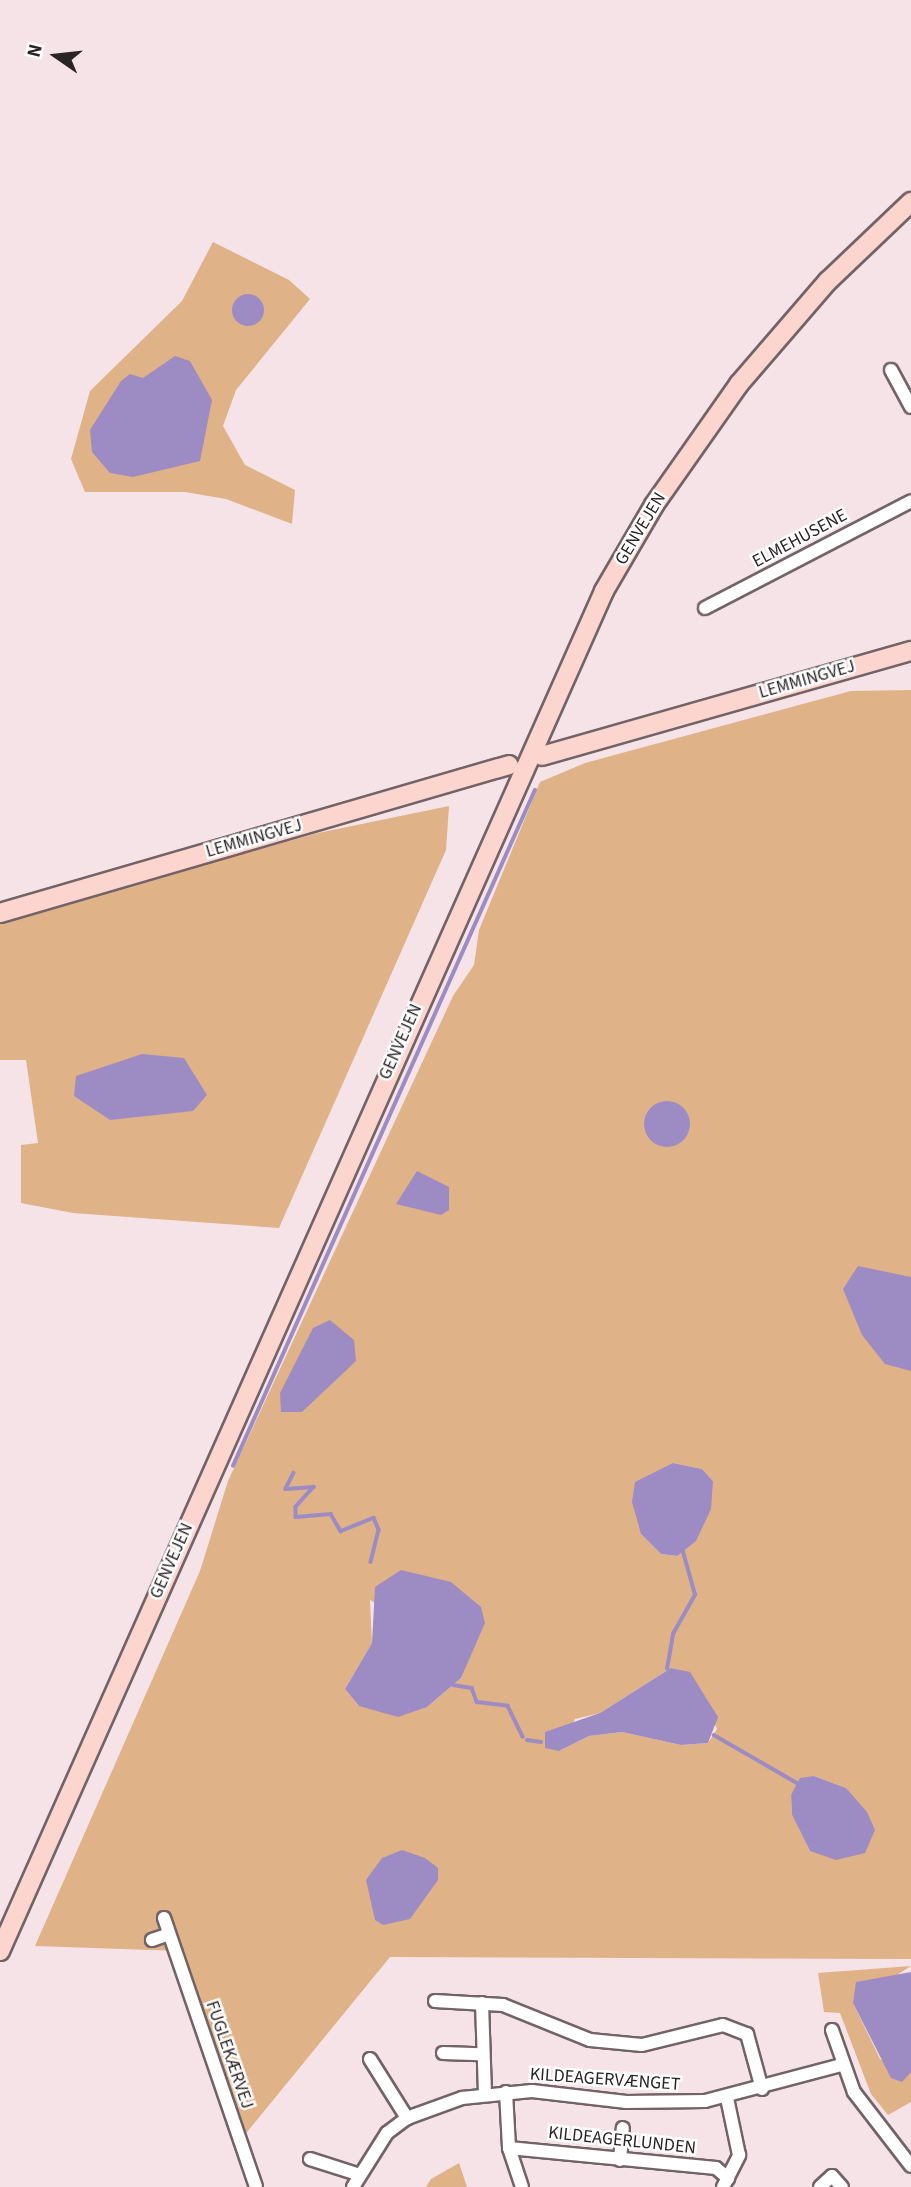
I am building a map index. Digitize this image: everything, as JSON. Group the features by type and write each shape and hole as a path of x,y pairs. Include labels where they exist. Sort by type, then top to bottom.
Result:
{"street":[{"name":"GENVEJEN","path":"0,1951 604,591 654,505 739,383 828,281 911,202"},
{"path":"891,370 911,408"},
{"name":"ELMEHUSENE","path":"705,608 911,501"},
{"name":"LEMMINGVEJ","path":"542,756 911,651"},
{"name":"LEMMINGVEJ","path":"0,913 509,765"},
{"name":"FUGLEKÆRVEJ","path":"164,1918 256,2187"},
{"path":"152,1940 169,1934"},
{"path":"435,2001 503,2005 590,2040 642,2045 723,2025 747,2034 762,2089"},
{"path":"482,2003 480,2054 485,2095"},
{"path":"832,2030 841,2065 880,2133 911,2166"},
{"path":"443,2053 480,2054"},
{"path":"370,2059 407,2118"},
{"name":"KILDEAGERVÆNGET","path":"310,2159 355,2181 370,2152 407,2118 485,2095 506,2092 680,2103 727,2098 841,2065"},
{"path":"506,2092 509,2147 522,2187"},
{"path":"726,2182 739,2155 727,2098"},
{"path":"620,2160 623,2128"},
{"name":"KILDEAGERLUNDEN","path":"509,2147 716,2168 726,2182"},
{"path":"820,2187 832,2176 842,2187"}],"shaded area":[{"path":"213,242 289,280 310,299 236,390 223,426 245,465 295,490 292,524 226,499 185,492 85,492 71,459 90,391 182,301"},
{"path":"248,294 260,298 264,310 260,322 248,326 236,322 232,310 236,298"},
{"path":"175,356 190,361 212,400 200,461 133,477 110,473 92,452 90,430 121,381 130,374 143,378"},
{"path":"911,690 911,1959 390,1957 243,2137 180,1951 35,1946 200,1571 228,1481 453,996 474,965 479,930 540,782 585,763 851,691","holes":["673,1463 702,1469 713,1481 677,1556 661,1554 641,1534","370,1600 469,1656 461,1678 427,1707 359,1706 345,1689 372,1643","671,1668 690,1673 717,1729 708,1743 681,1745 622,1732 589,1736 559,1751 575,1719 600,1713","814,1776 846,1788 875,1830 810,1851 792,1815 791,1795"]},
{"path":"449,806 446,850 279,1228 73,1213 21,1203 21,1145 38,1143 26,1060 0,1060 0,921 318,833"},
{"path":"142,1054 184,1058 207,1095 193,1111 110,1120 74,1096 76,1076"},
{"path":"667,1101 684,1107 690,1124 684,1141 667,1147 650,1141 644,1124 650,1107"},
{"path":"417,1171 449,1187 449,1210 441,1215 396,1204"},
{"path":"858,1266 911,1277 911,1371 885,1364 862,1335 843,1289"},
{"path":"330,1320 354,1340 356,1361 302,1412 281,1412 280,1393 313,1328"},
{"path":"673,1463 702,1469 713,1481 711,1509 696,1541 677,1556 661,1554 641,1534 632,1502 635,1482"},
{"path":"401,1570 451,1582 481,1607 485,1623 461,1678 427,1707 398,1717 359,1706 345,1689 372,1643 375,1587"},
{"path":"671,1668 690,1672 718,1717 708,1743 681,1745 622,1732 589,1736 559,1751 545,1748 545,1732 600,1713"},
{"path":"814,1776 846,1788 867,1812 875,1830 865,1853 836,1860 810,1851 792,1815 791,1795 800,1778"},
{"path":"402,1850 425,1858 438,1868 438,1880 410,1919 383,1925 375,1920 366,1880 382,1858"},
{"path":"911,1966 853,2003 880,2059 911,2072 911,2102 888,2115 871,2094 840,2013 824,2012 818,1973"},
{"path":"911,1972 911,2072 902,2082 891,2078 853,2003 856,1982"},
{"path":"459,2163 467,2187 426,2187 431,2179"}],"waterway":[{"path":"233,1466 535,790"},
{"path":"294,1473 286,1489 314,1487 296,1507 296,1517 331,1514 341,1531 374,1518 379,1530 371,1562"},
{"path":"667,1669 673,1634 695,1595 683,1552"},
{"path":"453,1685 472,1688 477,1702 508,1706 523,1737"},
{"path":"714,1735 797,1783"},
{"path":"527,1740 541,1742"}]}
